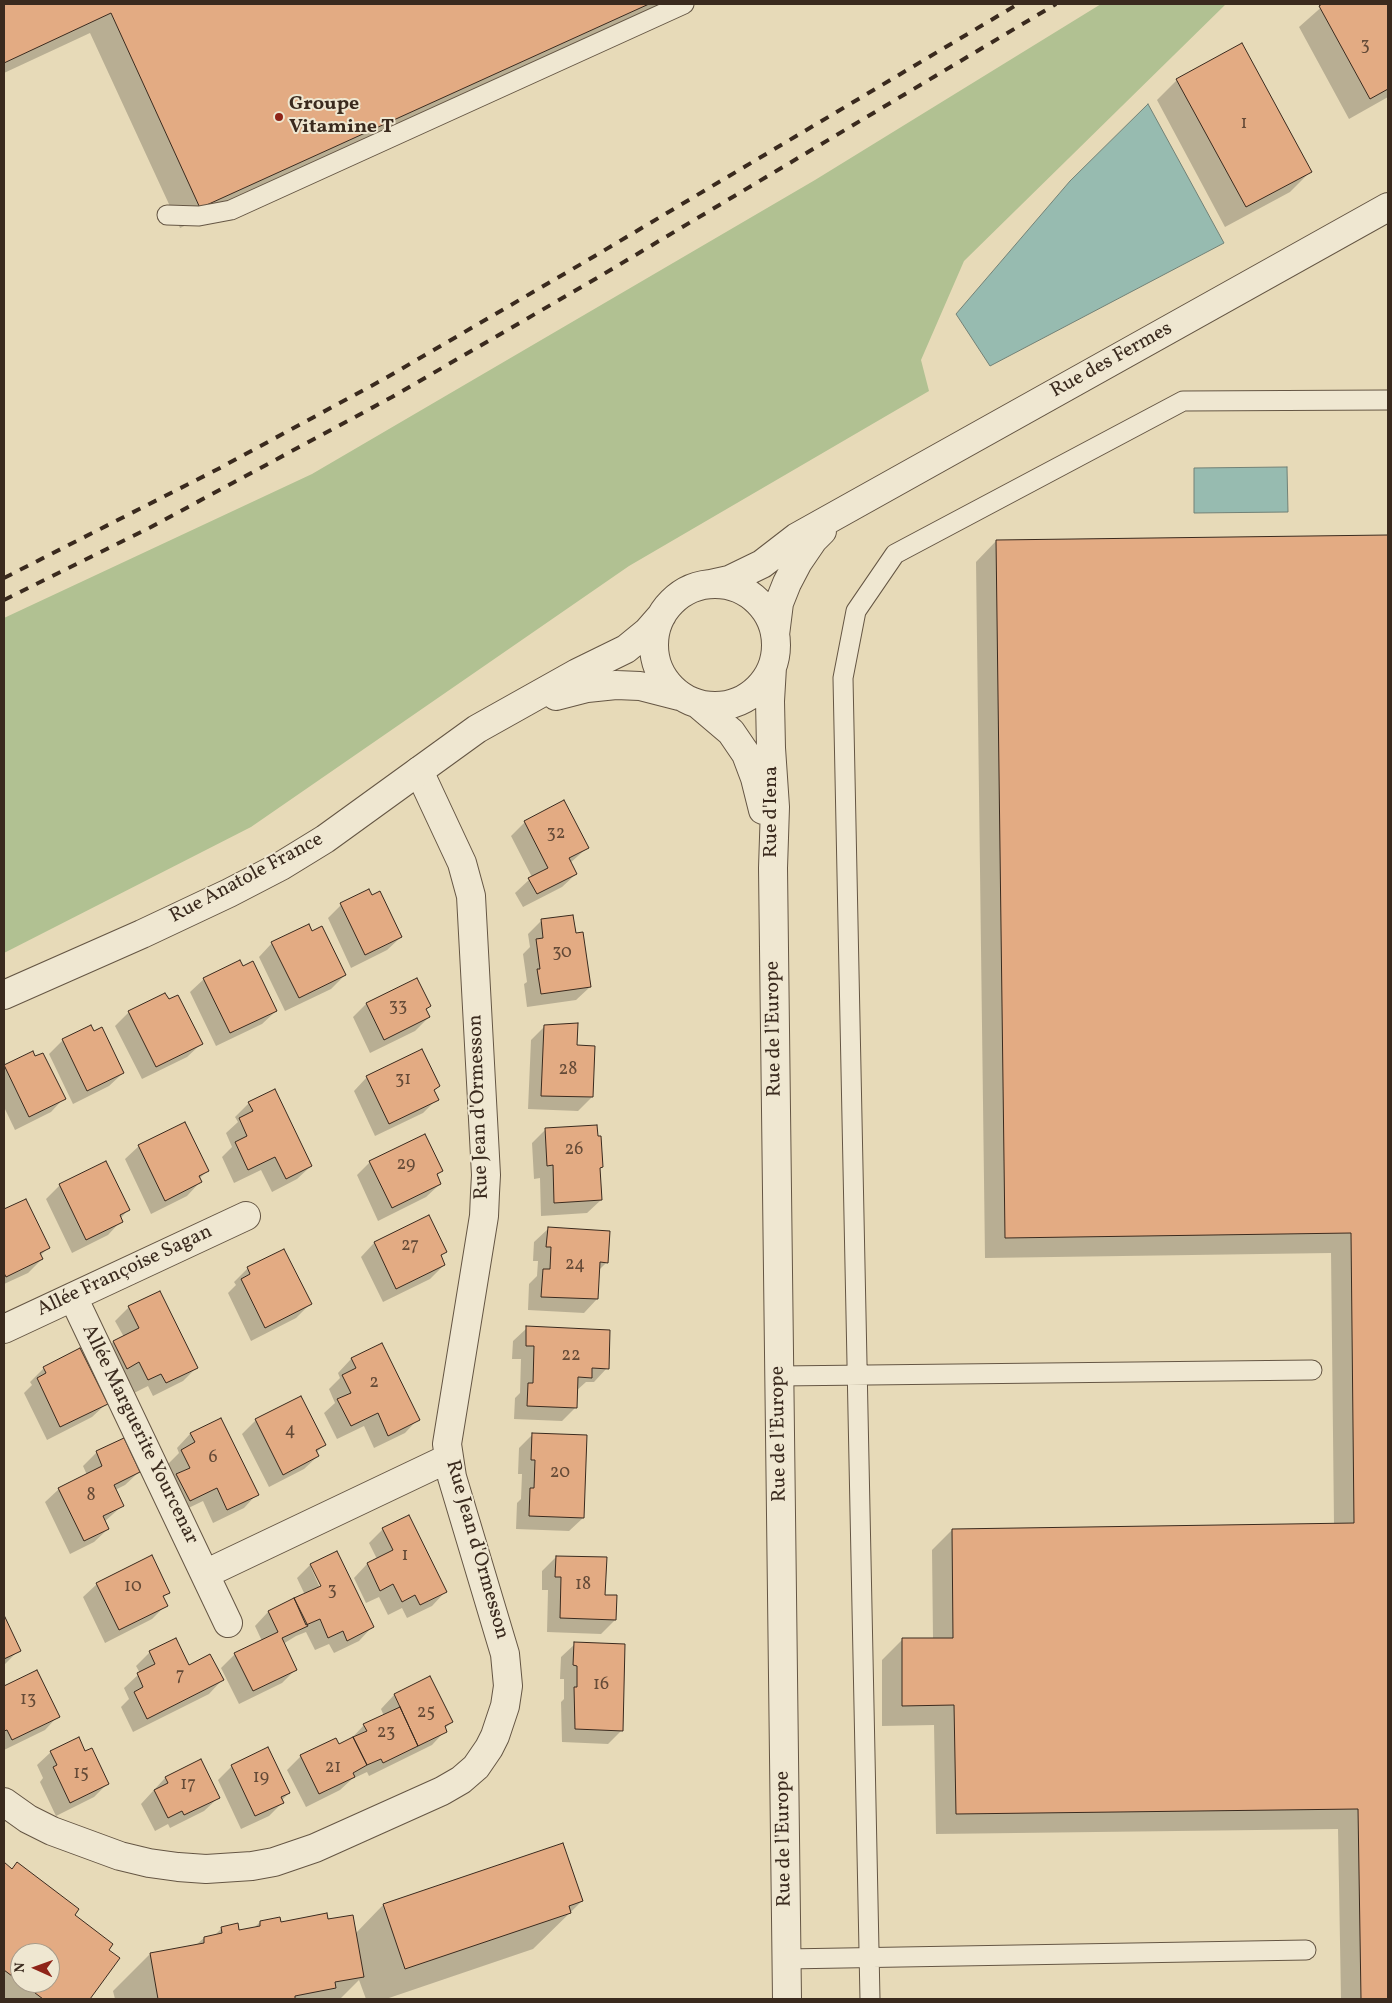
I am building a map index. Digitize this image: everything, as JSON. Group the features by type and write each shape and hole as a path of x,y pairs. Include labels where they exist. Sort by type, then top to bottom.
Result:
{"street":[{"name":"Rue des Fermes","path":"711,584 729,580 756,568 797,538 836,515 1388,207"},
{"name":"Rue des Fermes","path":"775,637 780,603 787,583 812,540 836,515"},
{"path":"711,584 721,584 741,590 758,601 770,618 776,647 772,667 762,685 742,700 718,707 689,700 665,682 656,664 653,644 662,615 674,599 682,593 711,584"},
{"name":"Rue Anatole France","path":"4,995 142,934 256,880 325,839 477,729 577,673 626,649 648,631 662,615"},
{"name":"Rue d'Iena","path":"772,667 771,748 775,807 773,868"},
{"name":"Rue Anatole France","path":"525,703 587,688 616,684 640,686 689,700"},
{"name":"Rue d'Iena","path":"689,700 731,732 746,754 762,803 773,868"},
{"name":"Rue Jean d'Ormesson","path":"4,1802 28,1819 73,1841 120,1856 148,1863 178,1867 230,1868 274,1862 315,1848 442,1791 461,1780 476,1767 495,1736 505,1706 508,1686 505,1654 452,1477 448,1432 484,1216 486,1174 471,896 462,863 419,771"},
{"name":"Rue de l'Europe","path":"773,868 786,1999"},
{"name":"Allée Françoise Sagan","path":"4,1329 246,1216"},
{"name":"Allée Marguerite Yourcenar","path":"73,1296 228,1623"},
{"path":"205,1574 449,1458"}],"lane":[{"path":"167,215 200,216 231,210 684,4"},
{"path":"870,1999 843,678 856,611 895,554 1183,400 1388,400"},
{"path":"779,1376 1312,1370"},
{"path":"786,1959 1306,1950"}],"green space":[{"path":"1101,4 1226,4 964,261 921,360 929,391 629,566 251,827 4,953 4,618 312,474 815,180"}],"water":[{"path":"1148,104 1224,243 990,366 956,314 1070,181"},
{"path":"1287,467 1288,512 1194,513 1194,468"}],"building":[{"name":"Groupe Vitamine T","path":"4,4 649,4 200,208 111,13 4,63"},
{"path":"1322,4 1388,4 1388,89 1370,99 1319,6"},
{"path":"1242,43 1312,172 1246,207 1176,79"},
{"path":"1388,535 1388,1999 1361,1999 1358,1809 956,1814 954,1705 902,1706 902,1638 953,1638 952,1529 1354,1523 1351,1233 1005,1238 996,540"},
{"path":"564,800 589,848 569,858 577,874 537,894 528,878 548,868 524,821"},
{"path":"369,889 372,895 380,891 402,937 365,955 340,903"},
{"path":"573,915 576,933 583,932 591,987 541,994 537,969 540,969 536,939 543,938 541,919"},
{"path":"309,924 312,931 322,926 346,975 299,998 271,942"},
{"path":"240,960 243,966 253,961 277,1011 230,1033 203,978"},
{"path":"417,978 431,1006 426,1009 430,1017 384,1040 366,1003"},
{"path":"165,993 169,999 178,995 203,1044 156,1067 128,1011"},
{"path":"578,1023 577,1045 595,1046 593,1097 541,1096 544,1025"},
{"path":"91,1025 94,1031 102,1027 124,1073 87,1091 62,1039"},
{"path":"422,1049 440,1086 434,1090 439,1100 389,1124 366,1076"},
{"path":"33,1051 35,1056 43,1053 66,1099 29,1117 4,1065"},
{"path":"275,1089 312,1166 286,1179 275,1157 248,1170 235,1142 247,1136 239,1118 253,1111 248,1102"},
{"path":"185,1122 209,1171 199,1176 202,1182 165,1201 138,1145"},
{"path":"597,1125 598,1136 601,1136 603,1167 600,1168 602,1200 554,1203 553,1165 547,1166 545,1128"},
{"path":"425,1134 443,1171 437,1174 441,1184 392,1208 369,1161"},
{"path":"106,1161 130,1210 120,1215 123,1222 86,1240 59,1184"},
{"path":"26,1199 50,1248 40,1253 43,1259 6,1277 4,1273 4,1209"},
{"path":"429,1215 447,1252 441,1255 445,1265 396,1289 374,1242"},
{"path":"548,1227 610,1231 608,1263 600,1262 598,1299 541,1297 543,1269 550,1269 551,1247 546,1247"},
{"path":"284,1249 312,1304 265,1328 241,1279 250,1274 247,1267"},
{"path":"160,1291 198,1368 166,1383 161,1374 148,1380 139,1362 127,1369 113,1341 139,1328 128,1306"},
{"path":"526,1326 610,1330 609,1369 592,1368 592,1378 578,1377 577,1408 527,1406 528,1383 533,1383 534,1346 526,1346"},
{"path":"382,1343 420,1420 388,1436 378,1413 351,1426 337,1399 351,1393 342,1375 356,1368 351,1358"},
{"path":"80,1348 108,1404 60,1427 37,1378 46,1373 43,1367"},
{"path":"301,1396 326,1445 316,1450 319,1456 283,1475 255,1419"},
{"path":"221,1418 259,1495 227,1510 217,1488 190,1501 176,1474 190,1468 181,1450 195,1442 190,1433"},
{"path":"532,1433 587,1435 584,1518 529,1516 530,1488 534,1488 535,1460 531,1460"},
{"path":"124,1438 140,1472 114,1485 124,1506 103,1516 109,1529 84,1541 58,1488 102,1466 96,1451"},
{"path":"409,1515 447,1592 420,1605 415,1595 402,1602 393,1584 380,1591 367,1563 393,1550 382,1528"},
{"path":"337,1551 374,1627 347,1641 343,1631 328,1638 320,1619 306,1625 294,1598 321,1586 310,1564"},
{"path":"152,1555 170,1593 163,1596 168,1606 119,1630 96,1583"},
{"path":"556,1556 607,1557 605,1595 617,1595 616,1620 560,1618 561,1577 555,1577"},
{"path":"294,1598 308,1626 282,1638 297,1670 253,1691 234,1653 278,1632 268,1611"},
{"path":"4,1615 21,1651 4,1659"},
{"path":"176,1638 189,1665 210,1654 224,1680 147,1719 134,1692 143,1687 137,1673 155,1664 149,1651"},
{"path":"574,1642 625,1644 623,1731 575,1729 574,1687 577,1687 577,1666 573,1665"},
{"path":"37,1670 60,1717 12,1740 7,1730 4,1731 4,1686"},
{"path":"430,1676 453,1722 445,1726 447,1732 418,1746 394,1694"},
{"path":"400,1707 418,1746 383,1763 381,1759 367,1765 353,1737 367,1731 363,1724"},
{"path":"79,1737 85,1751 92,1748 109,1784 70,1803 53,1767 57,1765 50,1751"},
{"path":"353,1737 367,1765 353,1773 355,1777 319,1794 300,1755 336,1738 339,1744"},
{"path":"268,1747 290,1793 281,1797 284,1803 255,1816 231,1765"},
{"path":"201,1759 220,1798 184,1815 182,1811 168,1818 154,1790 168,1783 165,1777"},
{"path":"563,1843 583,1901 569,1906 571,1913 405,1969 383,1904"},
{"path":"4,1862 12,1869 17,1862 79,1909 75,1915 113,1944 109,1950 120,1958 90,1999 43,1999 35,1993 60,1993 60,1943 10,1943 10,1974 4,1970"},
{"path":"327,1913 328,1919 353,1915 364,1977 335,1982 336,1988 295,1996 295,1999 158,1999 150,1953 204,1943 204,1937 222,1933 221,1927 238,1923 239,1930 260,1926 260,1921 280,1917 281,1922"}],"railway":[{"path":"4,578 218,469 384,379 1018,4"},
{"path":"4,600 151,527 392,397 597,278 1056,4"}],"place":[{"name":"Groupe Vitamine T","path":"279,117"}]}
